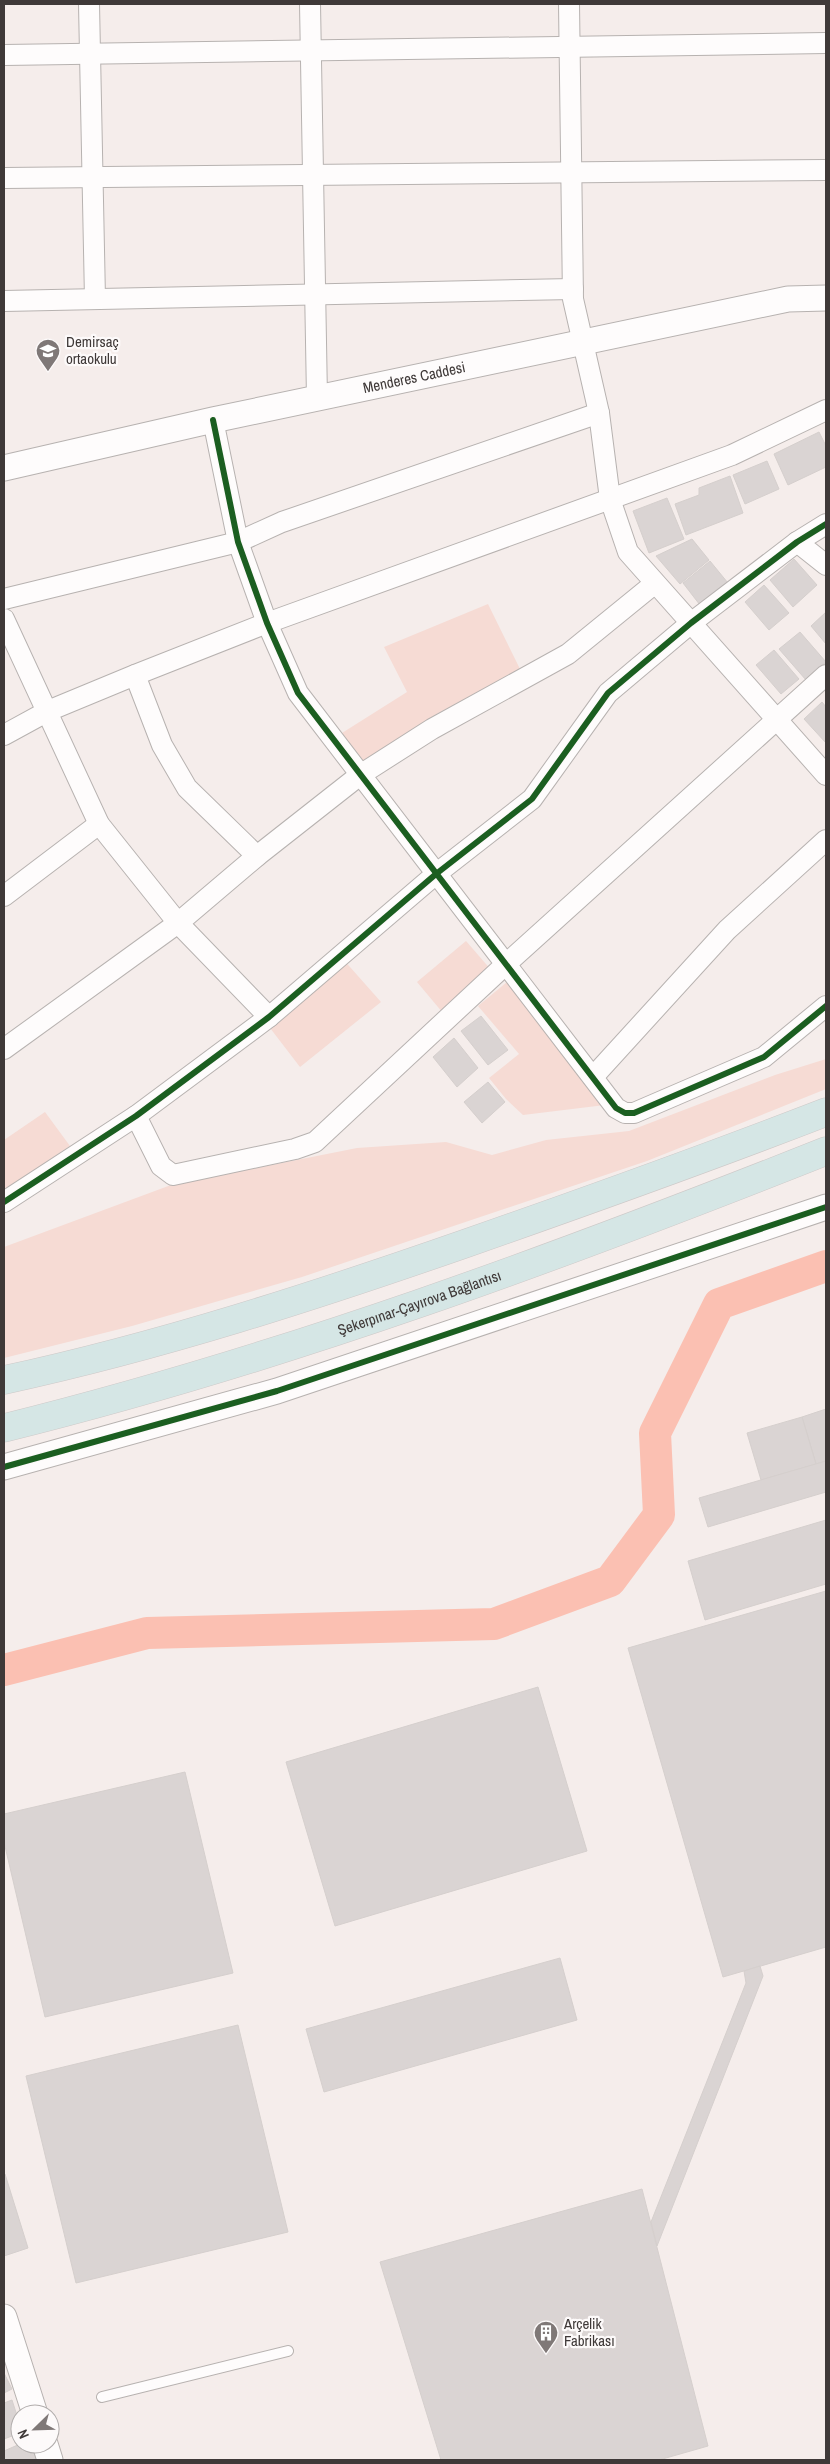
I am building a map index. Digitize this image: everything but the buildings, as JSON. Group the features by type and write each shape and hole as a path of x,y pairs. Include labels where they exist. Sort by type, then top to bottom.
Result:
{"highway":[{"path":"4,1380 109,1354 300,1300 571,1207 745,1144 826,1112"},
{"name":"Şekerpınar-Çayırova Bağlantısı","path":"4,1428 208,1373 324,1338 641,1223 826,1151"}],"street":[{"path":"89,4 95,299"},
{"path":"310,4 317,398"},
{"path":"569,4 573,289 582,343 598,413 610,499 628,552 654,584 826,775"},
{"path":"4,55 826,43"},
{"path":"4,178 826,170"},
{"path":"4,301 573,289"},
{"name":"Menderes Caddesi","path":"4,468 213,420 788,300 826,298"},
{"path":"4,735 48,711 135,674 267,623 732,455 826,410"},
{"path":"4,599 238,542 282,522 598,413"},
{"path":"213,420 238,542 267,623 298,693 616,1108 625,1114 634,1114 764,1057 826,1006"},
{"path":"4,1202 136,1116 269,1017 436,874 532,799 608,693 691,623 797,542 826,524"},
{"path":"797,542 826,565"},
{"path":"4,1049 178,923 257,856 360,775 432,728 568,654 654,584"},
{"path":"4,619 99,824 178,923 269,1017"},
{"path":"135,674 162,745 187,788 257,856"},
{"path":"136,1116 161,1166 173,1175 295,1149 315,1142 505,965 826,675"},
{"path":"4,896 99,824"},
{"path":"593,1077 727,930 826,840"},
{"path":"4,1468 277,1391 826,1207"},
{"path":"4,2317 32,2404"}],"lane":[{"path":"102,2397 288,2351"}],"shaded area":[{"path":"488,604 520,669 435,715 361,762 342,733 407,692 384,647"},
{"path":"466,941 492,971 443,1013 417,982"},
{"path":"342,958 381,1002 300,1067 267,1024"},
{"path":"507,982 605,1105 523,1115 506,1099 489,1078 519,1054 478,1006"},
{"path":"826,1059 826,1089 647,1161 302,1277 132,1326 4,1358 4,1247 171,1185 357,1148 446,1142 492,1155 546,1140 629,1131 775,1075"},
{"path":"45,1112 70,1146 4,1190 4,1140"}],"waterway":[{"path":"4,1670 147,1633 494,1624 610,1581 659,1515 655,1433 719,1304 826,1266"}],"cycle path":[{"path":"213,420 238,542 267,623 298,693 616,1108 625,1113 634,1113 764,1057 826,1006"},
{"path":"4,1202 136,1116 269,1017 436,874 532,799 608,693 691,623 797,542 826,524"},
{"path":"4,1467 277,1391 826,1207"}],"place":[{"name":"Demirsaç ortaokulu","path":"48,372"},
{"name":"Arçelik Fabrikası","path":"546,2354"}]}
